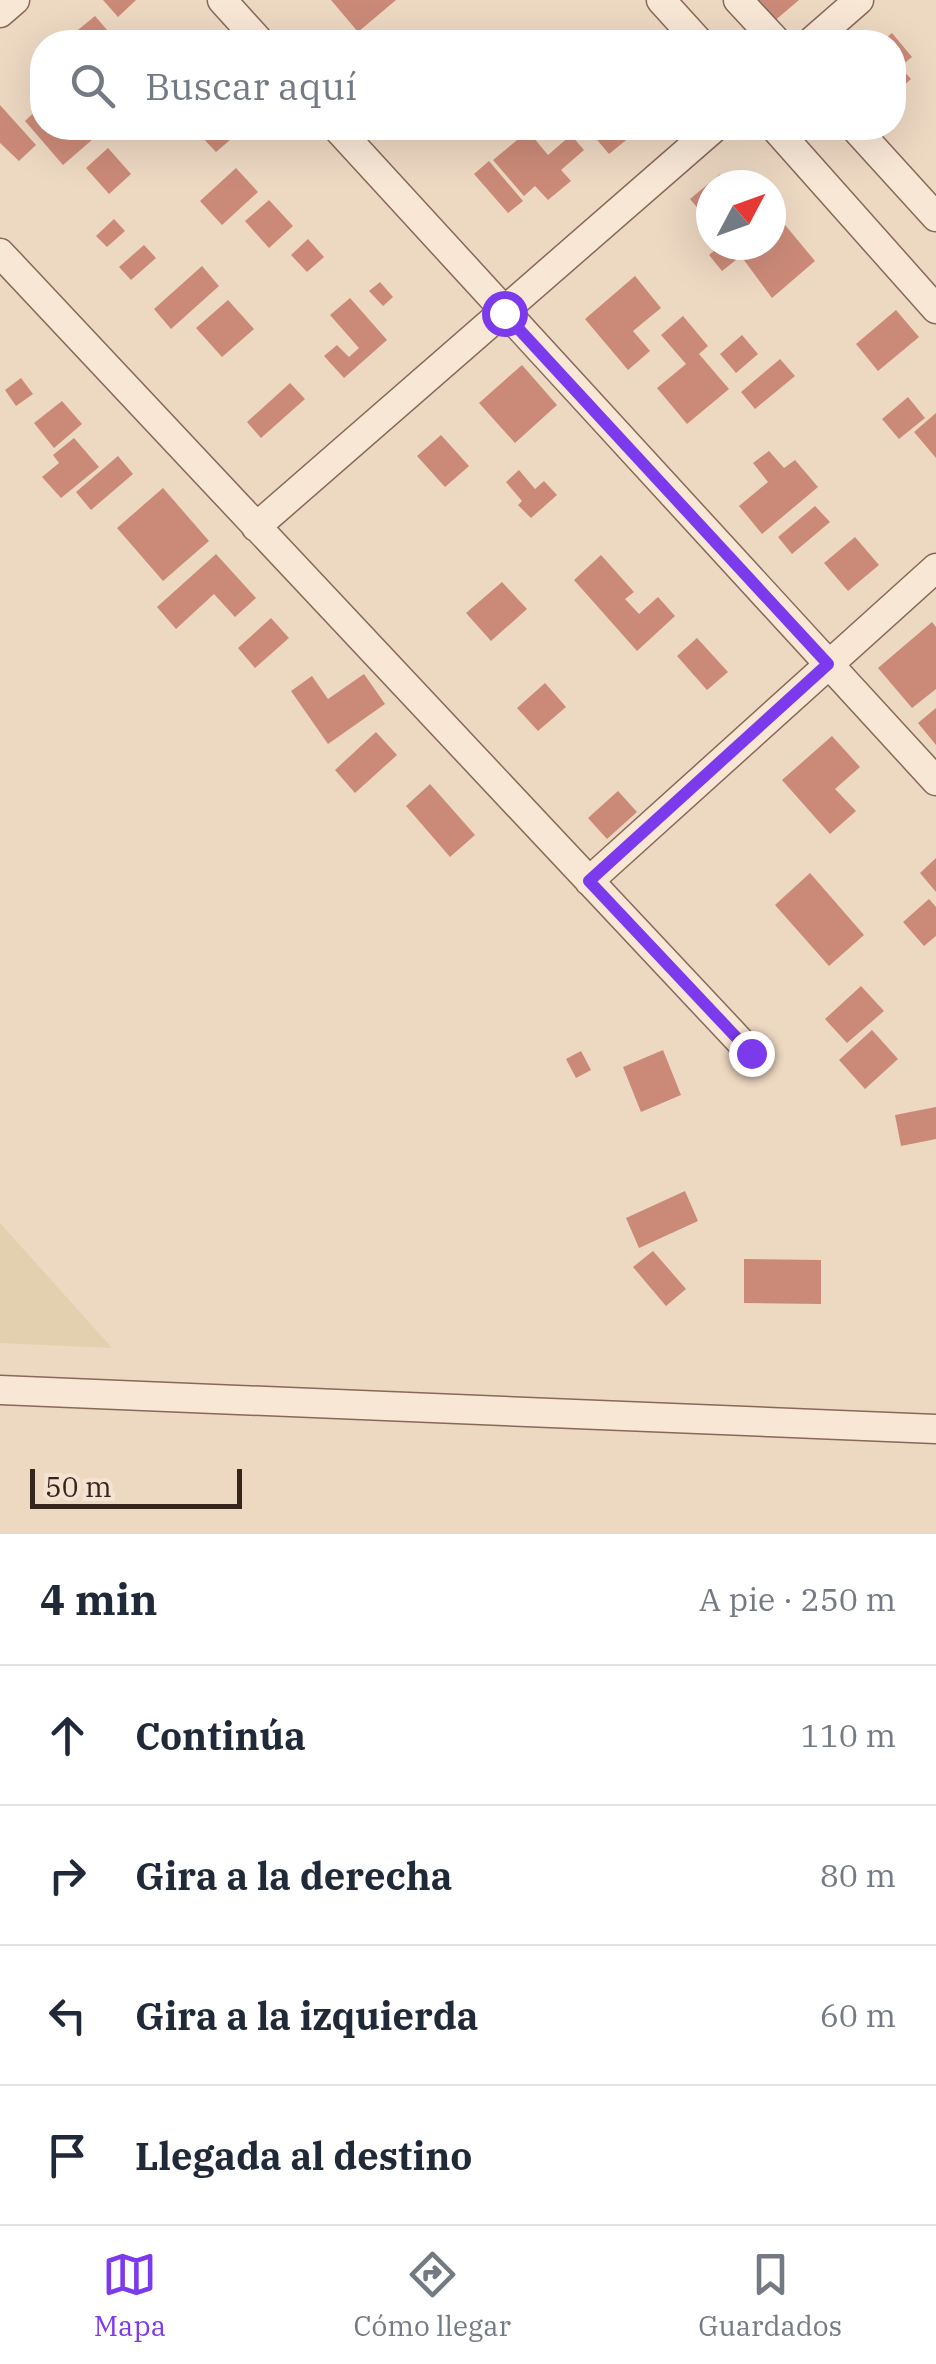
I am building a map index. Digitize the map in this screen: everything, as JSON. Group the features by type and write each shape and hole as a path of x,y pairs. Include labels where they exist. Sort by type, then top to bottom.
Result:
{"street":[{"path":"0,13 15,0"},
{"path":"222,0 249,30"},
{"path":"660,0 688,30"},
{"path":"738,0 766,30"},
{"path":"825,30 859,0"},
{"path":"348,140 936,781"},
{"path":"256,527 700,140"},
{"path":"787,140 936,308"},
{"path":"865,140 936,216"},
{"path":"0,252 751,1053"},
{"path":"589,881 936,568"},
{"path":"0,1390 936,1429"}],"shaded area":[{"path":"0,1223 112,1348 0,1343"}],"building":[{"path":"103,0 136,0 118,17"},
{"path":"331,0 396,0 360,30"},
{"path":"753,0 799,0 772,23"},
{"path":"95,16 107,30 78,30"},
{"path":"0,105 36,145 19,161 0,143"},
{"path":"41,140 92,140 63,165"},
{"path":"205,140 230,140 216,152"},
{"path":"517,140 536,140 548,155 565,140 575,140 584,150 561,170 571,181 548,200 535,186 524,196 493,160"},
{"path":"597,140 626,140 609,154"},
{"path":"108,148 131,174 109,194 86,168"},
{"path":"489,161 523,201 508,213 474,174"},
{"path":"236,168 258,192 222,225 200,201"},
{"path":"269,200 293,226 269,248 245,221"},
{"path":"114,219 125,231 107,247 96,236"},
{"path":"786,226 815,261 772,298 744,260 786,260"},
{"path":"308,239 324,257 307,272 291,255"},
{"path":"144,245 156,258 131,280 119,267"},
{"path":"713,260 736,260 722,271"},
{"path":"202,266 219,286 171,329 154,309"},
{"path":"635,276 661,308 633,331 650,351 628,370 585,319"},
{"path":"380,282 393,297 383,306 369,291"},
{"path":"350,298 387,340 344,378 324,356 337,345 349,357 359,348 330,315"},
{"path":"228,300 254,329 222,357 196,328"},
{"path":"896,310 919,337 878,371 856,344"},
{"path":"683,316 708,346 699,354 729,389 687,424 657,388 686,364 661,335"},
{"path":"742,335 758,354 736,373 720,354"},
{"path":"780,359 795,376 755,409 741,392"},
{"path":"522,365 557,405 515,443 479,403"},
{"path":"21,378 33,394 16,406 5,390"},
{"path":"290,383 305,399 261,438 247,422"},
{"path":"908,397 925,418 899,439 882,419"},
{"path":"62,401 82,424 54,448 34,423"},
{"path":"936,413 936,458 914,432"},
{"path":"441,435 469,466 445,487 417,456"},
{"path":"74,438 99,467 61,498 42,477 59,463 53,455"},
{"path":"769,451 784,468 795,460 818,487 762,534 739,506 768,482 753,463"},
{"path":"118,456 133,474 91,510 76,492"},
{"path":"519,470 535,489 544,481 557,495 531,518 518,505 522,501 506,482"},
{"path":"163,488 209,541 163,581 117,528"},
{"path":"815,506 830,522 792,554 778,537"},
{"path":"855,537 879,565 848,591 824,563"},
{"path":"216,554 256,598 235,617 214,594 176,629 157,607"},
{"path":"601,555 634,592 625,599 639,614 658,597 675,616 637,651 574,580"},
{"path":"502,582 527,609 491,641 466,613"},
{"path":"271,618 289,638 255,668 238,648"},
{"path":"932,622 936,627 936,689 912,708 878,668"},
{"path":"697,638 728,672 707,690 677,656"},
{"path":"364,674 385,704 328,744 291,691 312,676 328,699"},
{"path":"545,683 566,707 538,731 517,708"},
{"path":"936,708 936,745 918,723"},
{"path":"376,732 397,755 355,793 335,770"},
{"path":"832,736 860,767 835,789 856,811 830,834 782,780"},
{"path":"430,784 475,835 450,857 406,806"},
{"path":"618,791 637,812 607,839 588,818"},
{"path":"936,858 936,892 920,873"},
{"path":"810,873 864,935 829,966 775,905"},
{"path":"929,899 936,907 936,936 924,946 903,922"},
{"path":"861,986 884,1011 847,1043 825,1019"},
{"path":"872,1030 898,1059 865,1089 839,1060"},
{"path":"663,1050 681,1095 641,1112 623,1067"},
{"path":"581,1051 591,1070 576,1078 566,1059"},
{"path":"936,1107 936,1139 901,1146 895,1115"},
{"path":"685,1191 698,1221 639,1248 626,1218"},
{"path":"653,1251 686,1289 666,1306 633,1267"},
{"path":"744,1259 821,1260 821,1304 744,1303"}],"route":[{"path":"504,313 828,664 589,881 751,1053"}]}
